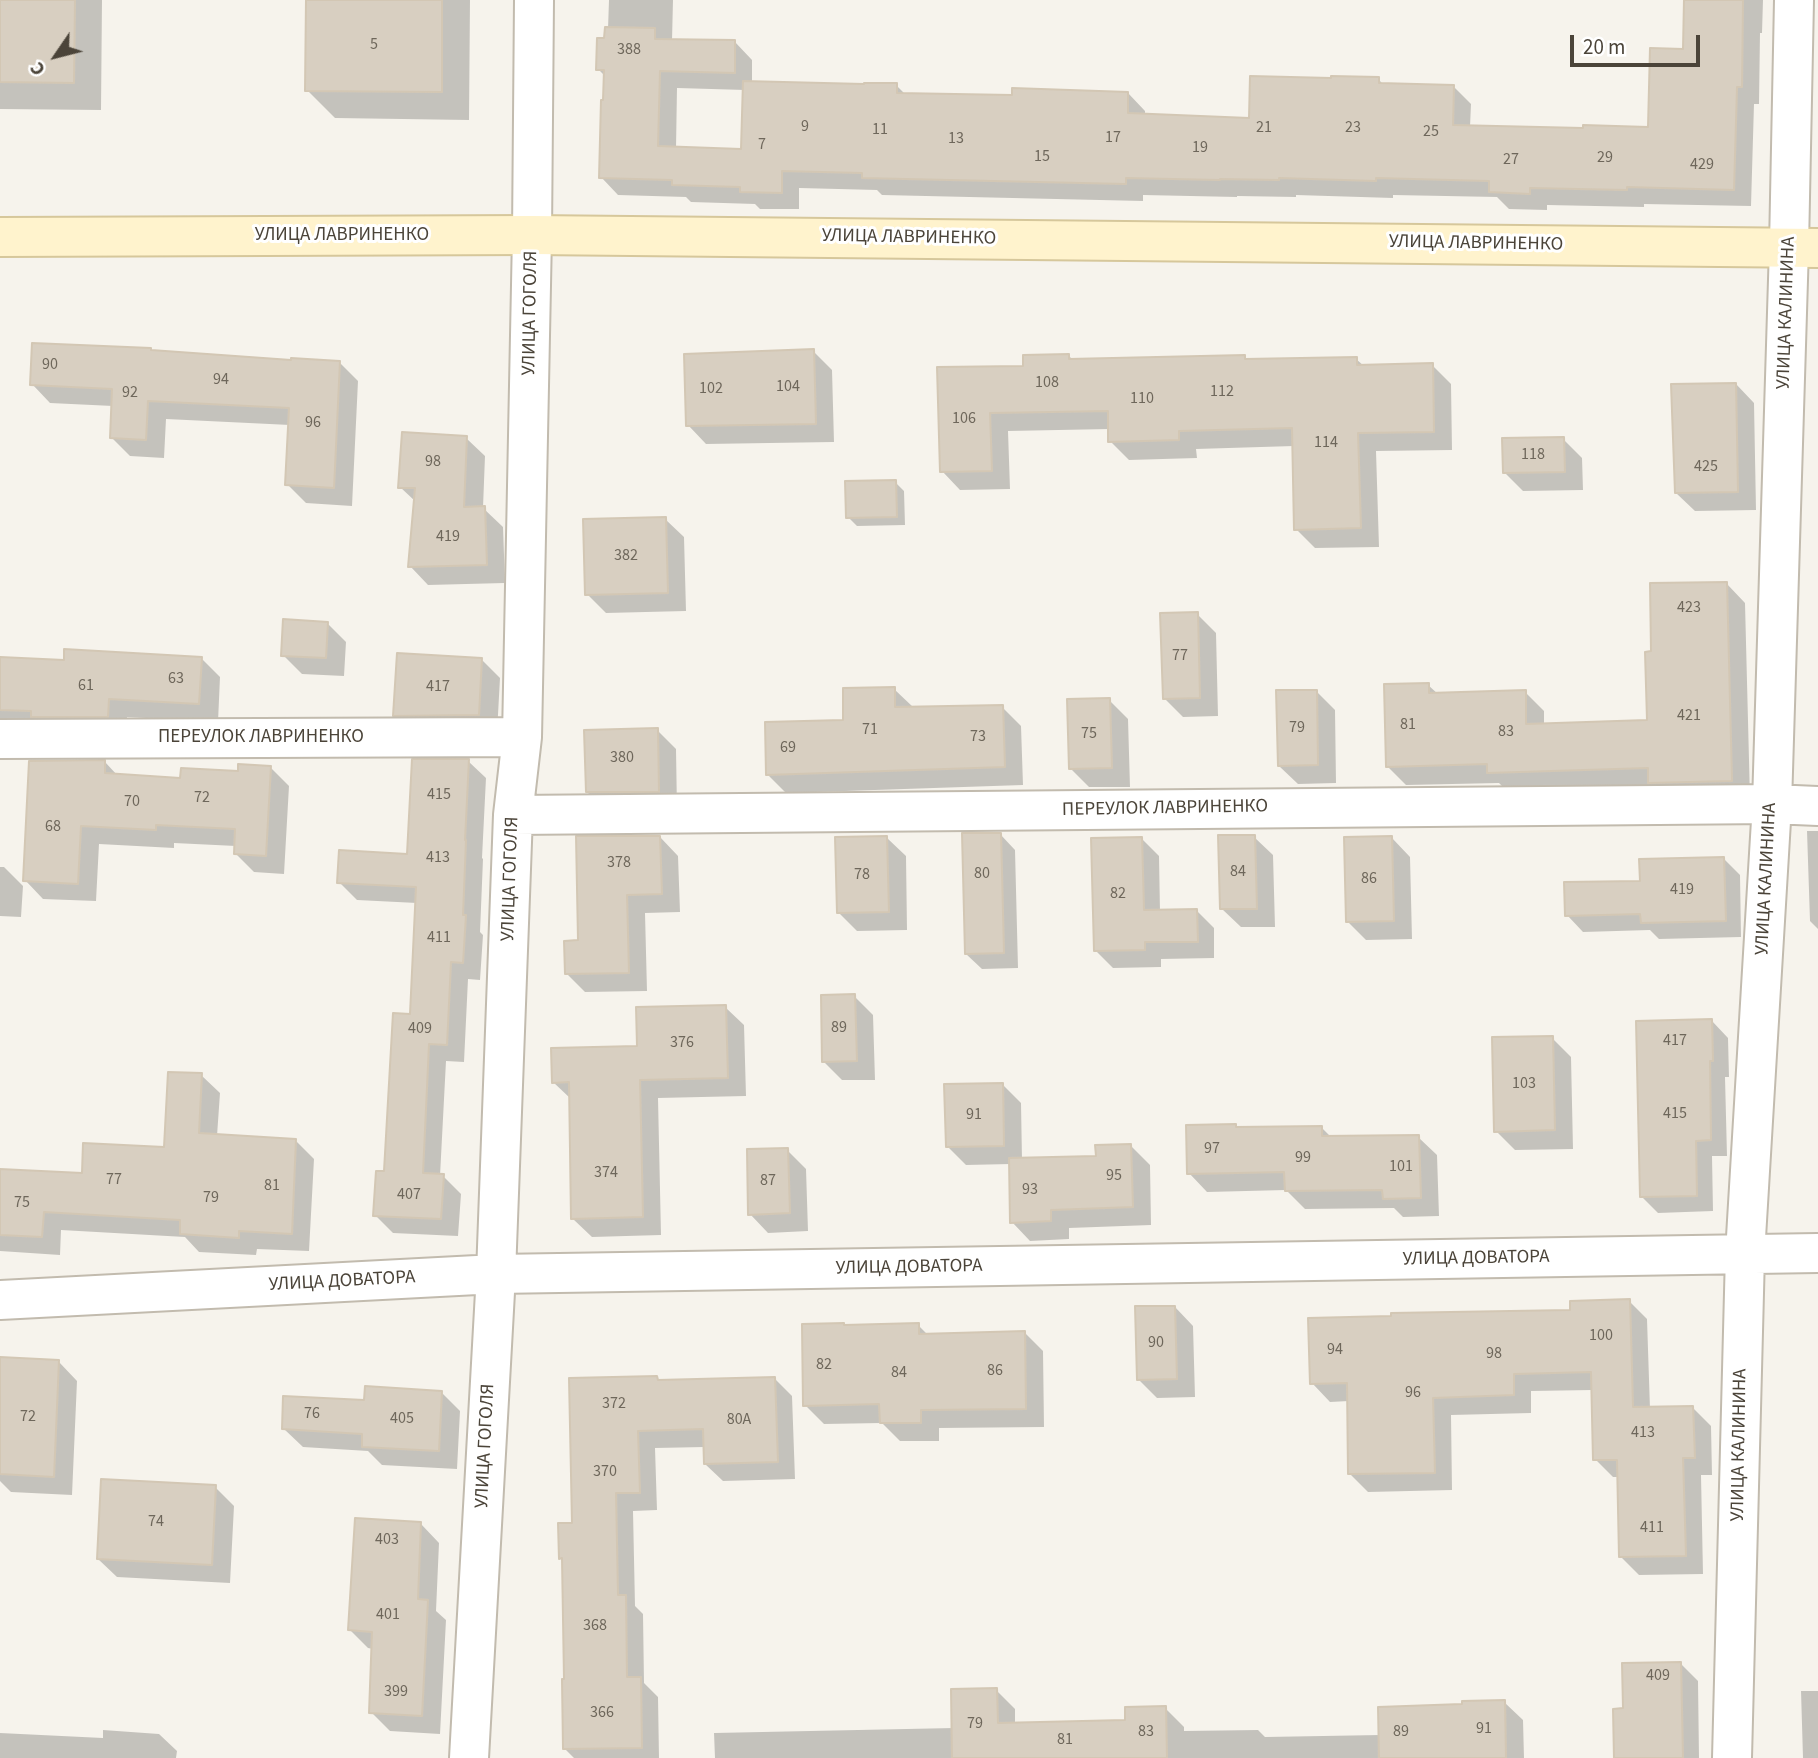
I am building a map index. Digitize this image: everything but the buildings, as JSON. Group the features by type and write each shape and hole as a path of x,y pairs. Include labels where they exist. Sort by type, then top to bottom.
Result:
{"main road":[{"name":"УЛИЦА ЛАВРИНЕНКО","path":"0,237 532,235 1804,247"}],"street":[{"name":"УЛИЦА ГОГОЛЯ","path":"470,1758 496,1274 513,815 522,737 534,0"},
{"name":"УЛИЦА КАЛИНИНА","path":"1732,1758 1745,1254 1804,247 1794,0"},
{"name":"ПЕРЕУЛОК ЛАВРИНЕНКО","path":"0,739 522,737"},
{"name":"ПЕРЕУЛОК ЛАВРИНЕНКО","path":"513,815 1772,804 1818,806"},
{"name":"УЛИЦА ДОВАТОРА","path":"0,1300 496,1274 1818,1253"}]}
